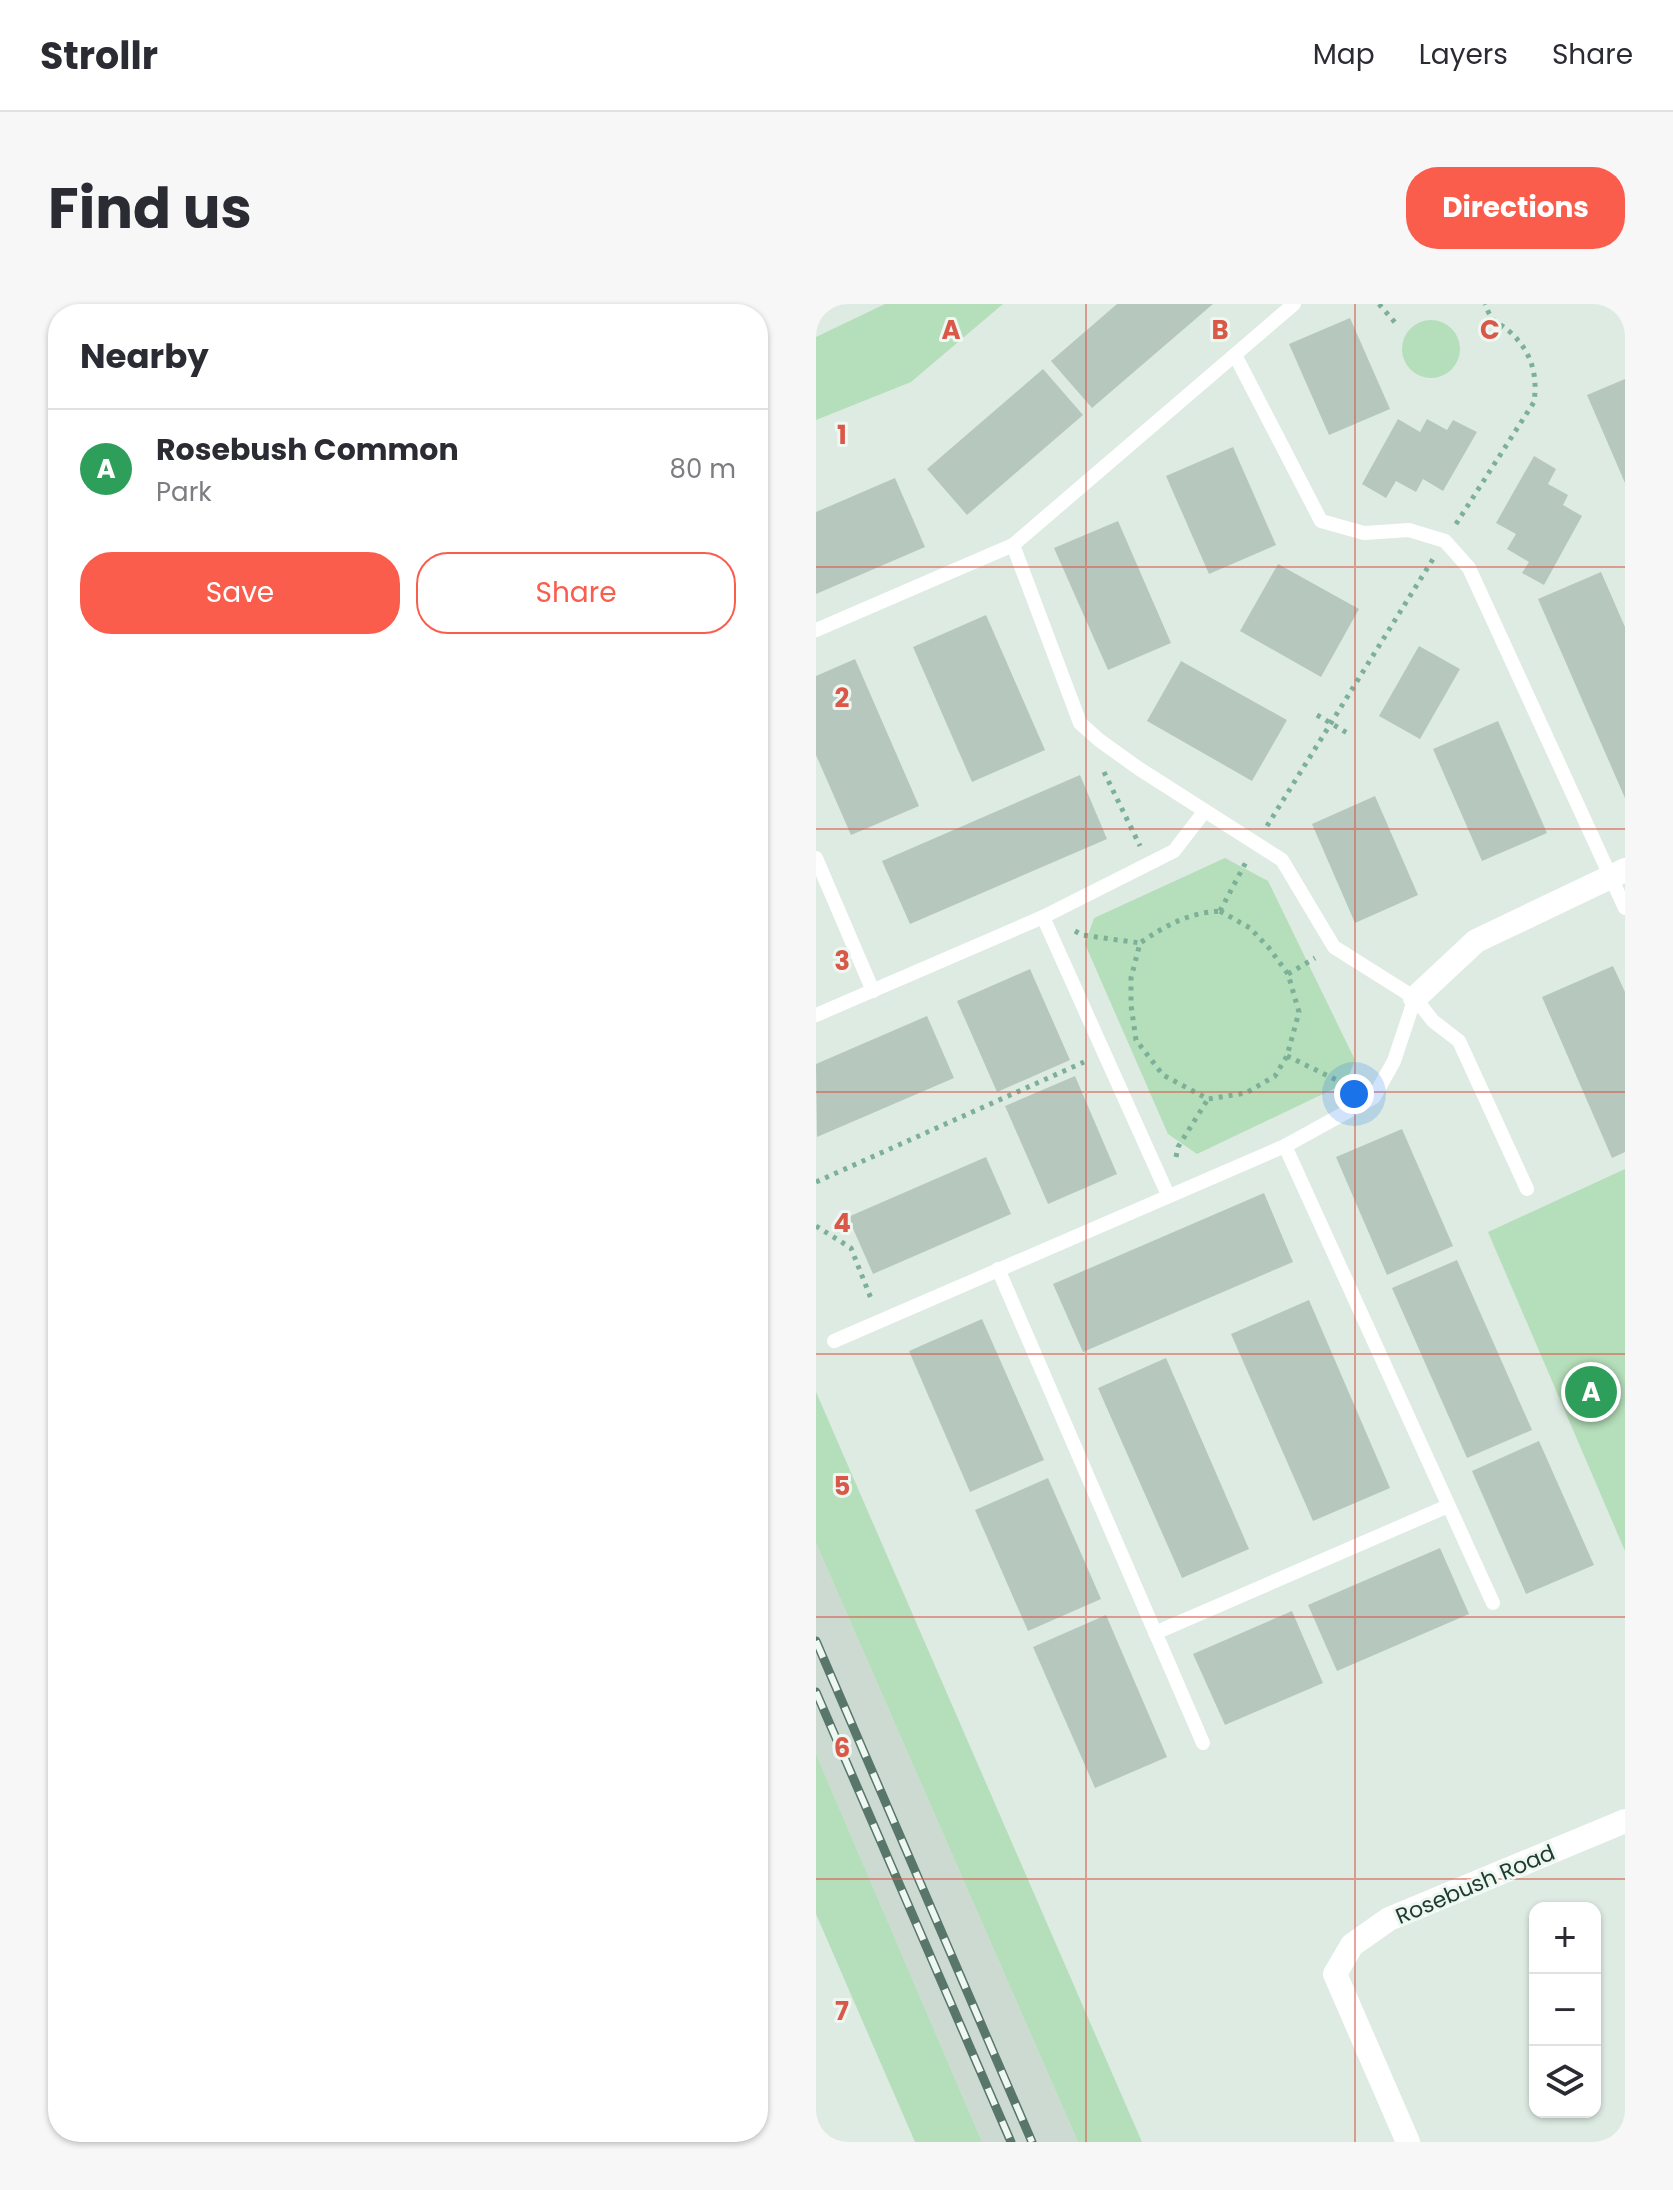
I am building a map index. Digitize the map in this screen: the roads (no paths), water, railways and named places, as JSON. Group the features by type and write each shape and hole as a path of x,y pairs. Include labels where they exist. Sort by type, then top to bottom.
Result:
{"street":[{"path":"1415,998 1476,941 1618,874"},
{"name":"Rosebush Road","path":"1408,2142 1335,1974 1352,1945 1389,1919 1625,1821"}],"lane":[{"path":"816,630 1013,545 1294,304"},
{"path":"1235,355 1321,521 1364,533 1409,530 1445,541 1469,568 1618,874 1625,908"},
{"path":"1013,545 1080,723 1099,740 1204,812 1282,860 1334,947 1415,998 1433,1021 1459,1041 1527,1189"},
{"path":"816,1015 1043,917 1174,851 1204,812"},
{"path":"816,858 873,991"},
{"path":"1043,917 1168,1195"},
{"path":"834,1341 1285,1146 1374,1097 1394,1061 1415,998"},
{"path":"1285,1146 1493,1603"},
{"path":"998,1269 1203,1743"},
{"path":"1155,1633 1448,1506"}],"railway":[{"path":"816,1641 1032,2142"},
{"path":"816,1692 1011,2142"}],"place":[{"name":"Rosebush Common","path":"1591,1392"}]}
